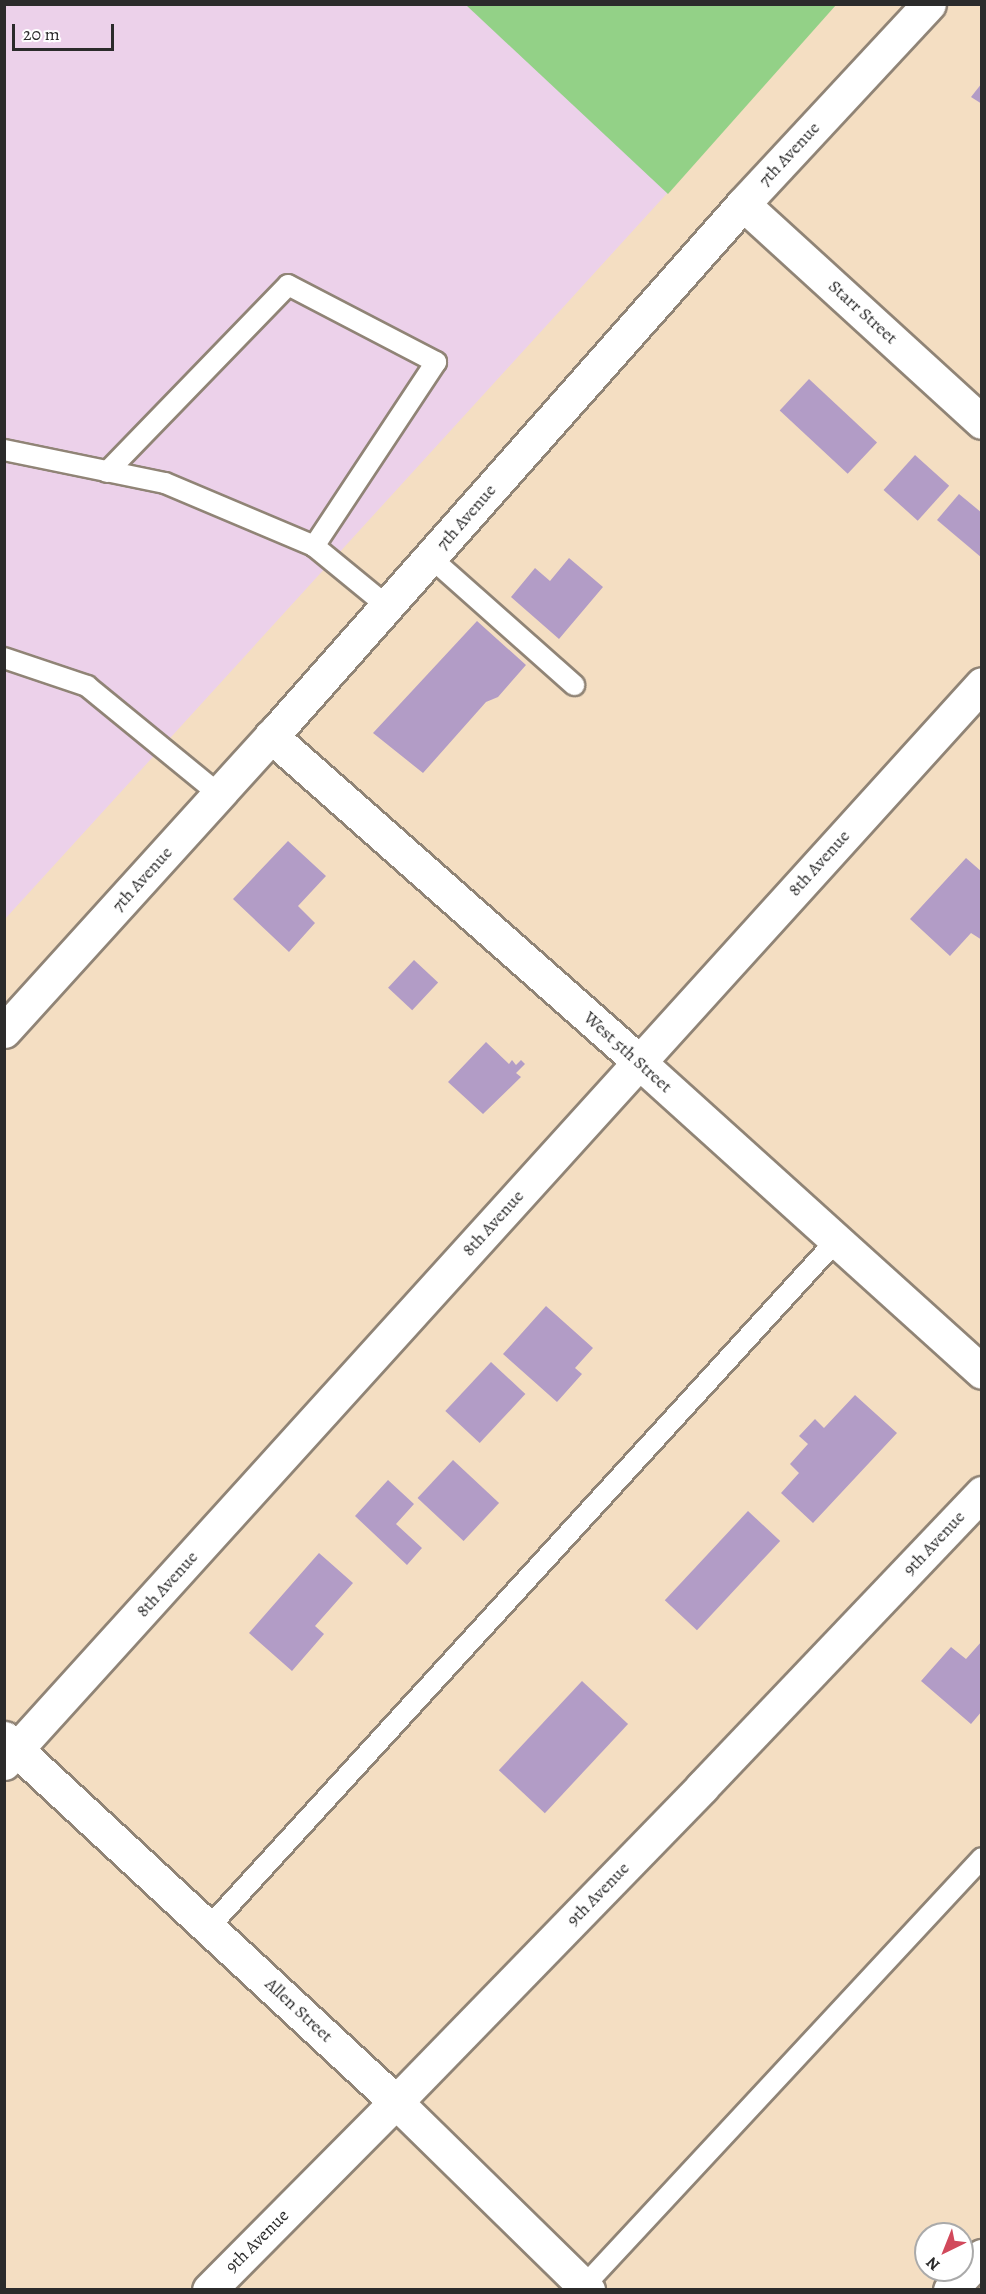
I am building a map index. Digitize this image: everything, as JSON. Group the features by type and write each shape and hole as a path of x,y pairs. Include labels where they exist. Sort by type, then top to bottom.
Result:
{"street":[{"name":"7th Avenue","path":"4,1031 271,736 743,204 929,4"},
{"name":"Starr Street","path":"743,204 981,422"},
{"name":"8th Avenue","path":"9,1750 639,1062 981,684"},
{"name":"West 5th Street","path":"271,736 425,863 639,1062 981,1372"},
{"name":"9th Avenue","path":"209,2289 396,2102 710,1779 981,1493"},
{"name":"Allen Street","path":"9,1750 210,1926 396,2102 586,2288"},
{"path":"950,2289 981,2256"}],"lane":[{"path":"107,472 288,285 436,362 314,546"},
{"path":"4,450 165,483 314,546 387,606"},
{"path":"430,558 574,685"},
{"path":"4,658 87,686 219,794"},
{"path":"210,1926 836,1240"},
{"path":"586,2288 981,1858"}],"shaded area":[{"path":"5,5 470,5 671,189 5,919"}],"green space":[{"path":"466,5 836,5 668,194"}],"building":[{"path":"982,83 982,104 971,97"},
{"path":"809,379 877,442 848,474 780,410"},
{"path":"915,455 949,486 918,521 884,490"},
{"path":"959,494 982,513 982,558 937,520"},
{"path":"569,558 603,587 559,639 511,597 535,568 550,581"},
{"path":"477,621 526,665 498,697 486,702 423,773 373,733"},
{"path":"288,841 326,876 298,906 315,923 289,952 233,899"},
{"path":"966,858 982,872 982,940 971,933 950,956 910,919"},
{"path":"414,960 438,983 412,1010 388,988"},
{"path":"486,1042 509,1064 512,1060 516,1065 521,1060 525,1064 516,1073 521,1077 483,1114 448,1082"},
{"path":"546,1306 593,1348 575,1368 582,1374 557,1402 503,1354"},
{"path":"491,1362 525,1394 480,1443 445,1411"},
{"path":"855,1395 897,1433 813,1523 781,1493 799,1473 790,1464 808,1444 799,1436 815,1419 824,1428"},
{"path":"453,1460 499,1503 464,1541 418,1498"},
{"path":"388,1480 414,1504 396,1524 422,1548 407,1565 355,1516"},
{"path":"748,1511 780,1541 697,1630 665,1600"},
{"path":"319,1553 353,1583 315,1626 324,1634 292,1671 249,1633"},
{"path":"982,1641 982,1711 971,1724 921,1681 951,1647 966,1659"},
{"path":"582,1681 628,1724 545,1813 499,1770"}]}
